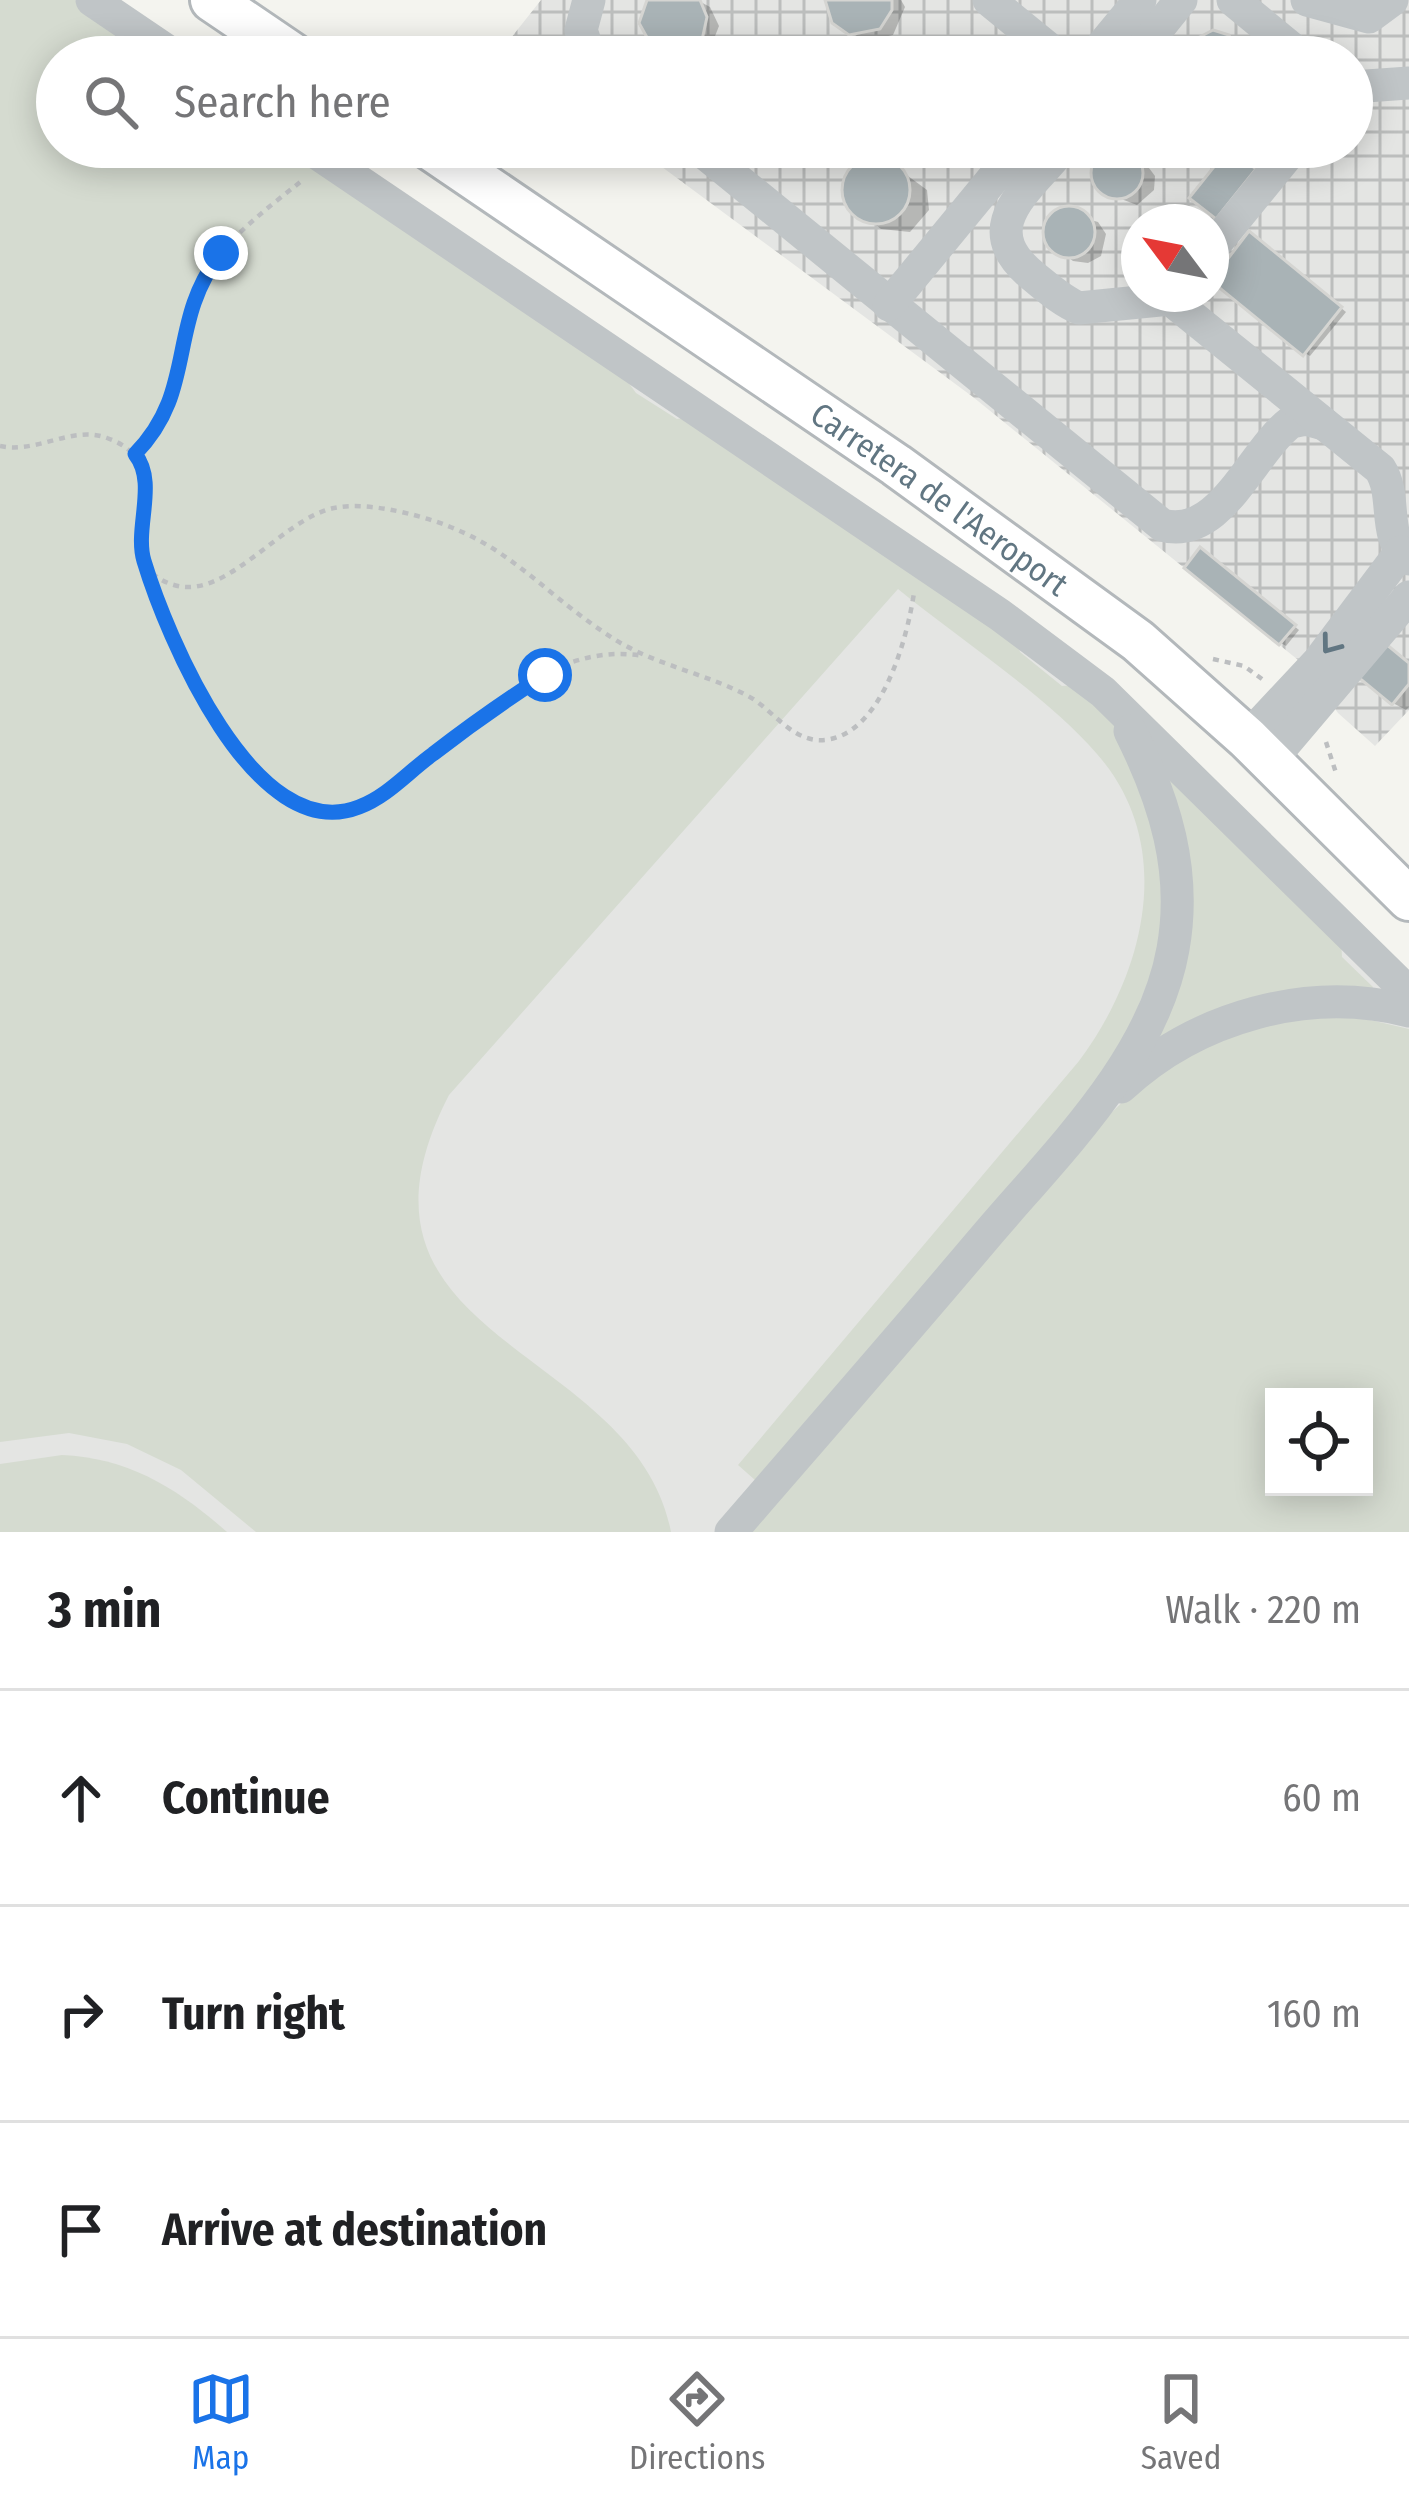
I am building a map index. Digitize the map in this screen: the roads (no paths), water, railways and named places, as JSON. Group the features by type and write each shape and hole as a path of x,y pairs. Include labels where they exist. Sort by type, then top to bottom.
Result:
{"main road":[{"path":"212,0 265,36"},
{"name":"Carretera de l'Aeroport","path":"459,168 981,525 1138,640 1409,899"}],"lane":[{"path":"92,0 145,36"},
{"path":"583,36 589,0"},
{"path":"989,0 1033,36"},
{"path":"1110,36 1140,0"},
{"path":"1152,36 1181,0"},
{"path":"1233,0 1277,36"},
{"path":"1307,0 1369,16 1392,0"},
{"path":"1373,86 1409,83"},
{"path":"338,168 919,560 1103,692 1409,994"},
{"path":"723,168 1162,525 1186,528 1208,516 1291,422 1306,418 1324,424"},
{"path":"889,305 1002,168"},
{"path":"1046,168 1007,217 1003,234 1011,255 1079,308 1121,303"},
{"path":"1229,226 1277,168"},
{"path":"1191,312 1385,476 1403,536 1258,750"},
{"path":"1258,750 1409,597"},
{"path":"1076,1129 1151,1015 1165,983 1177,919 1169,822 1132,734 1103,692"},
{"path":"731,1532 1076,1129 1150,1060 1220,1025 1329,1002 1409,1011"}]}
